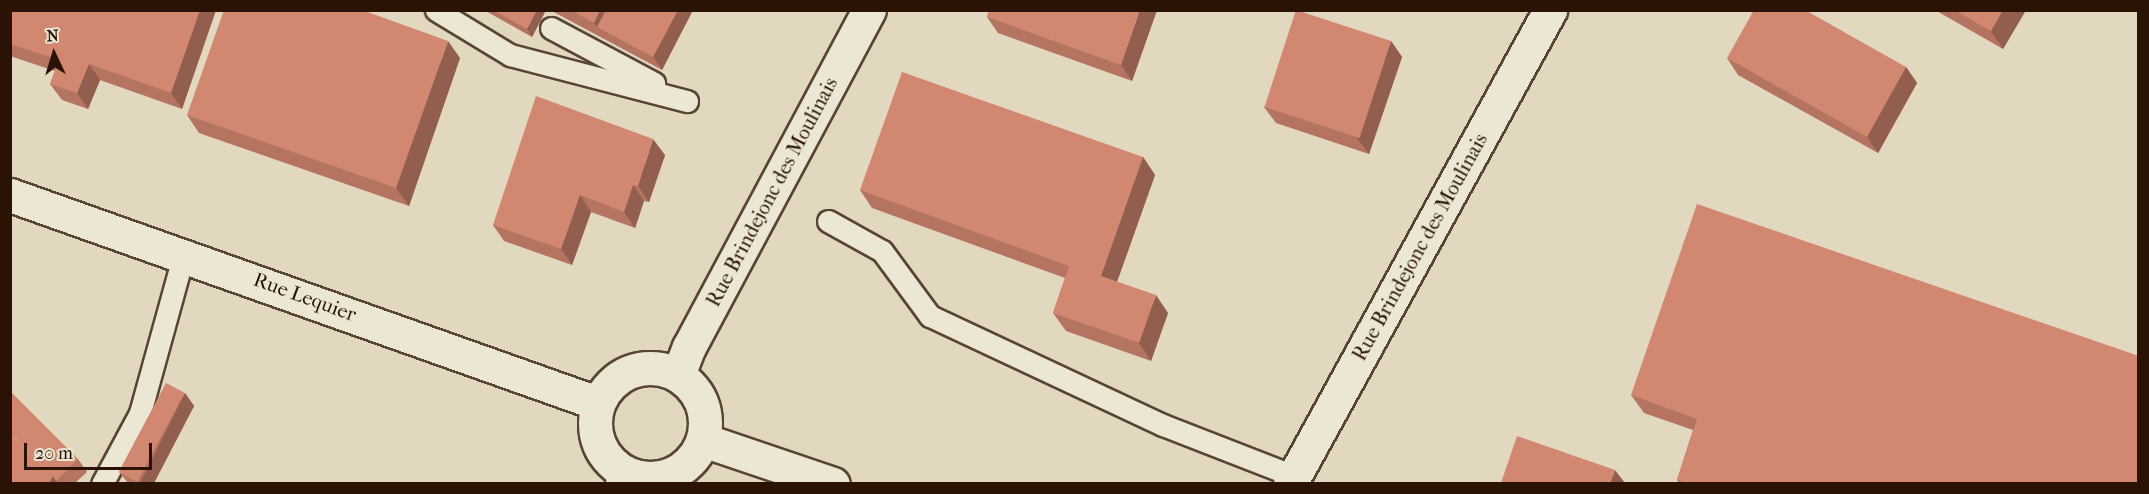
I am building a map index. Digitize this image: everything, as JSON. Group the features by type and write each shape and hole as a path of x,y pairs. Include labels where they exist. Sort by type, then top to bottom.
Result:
{"street":[{"name":"Rue Brindejonc des Moulinais","path":"678,375 689,346 868,10"},
{"name":"Rue Brindejonc des Moulinais","path":"1292,480 1550,10"},
{"name":"Rue Lequier","path":"10,195 184,254 597,403"},
{"path":"647,367 678,375 693,387 702,403 705,421 703,440 694,457 680,470 642,478 623,478 598,443 594,419 597,403 617,378 631,370 647,367"},
{"path":"703,440 833,483"}],"lane":[{"path":"436,10 510,55 687,100 551,28"},
{"path":"828,221 882,251 930,316 1163,425 1292,480"},
{"path":"102,483 140,413 184,254"}],"building":[{"path":"10,10 200,10 171,93 89,64 77,93 50,84 59,60 10,44"},
{"path":"224,10 362,10 448,41 396,188 187,115"},
{"path":"493,10 537,10 527,29"},
{"path":"571,10 600,10 594,23"},
{"path":"606,10 678,10 653,57 597,27"},
{"path":"989,10 1140,10 1121,65 987,17"},
{"path":"1296,10 1391,41 1360,138 1264,107"},
{"path":"1754,10 1805,10 1906,67 1867,137 1727,58"},
{"path":"1954,10 2003,10 1991,31"},
{"path":"902,72 1143,157 1101,276 1156,295 1139,343 1053,313 1069,266 860,190"},
{"path":"536,96 653,139 638,186 633,185 624,212 580,195 561,249 493,225"},
{"path":"1697,204 2139,356 2139,483 1688,483 1677,480 1697,419 1631,395"},
{"path":"166,383 185,393 137,482 119,472"},
{"path":"10,391 78,459 56,481 10,433"},
{"path":"10,433 53,476 49,483 10,483"},
{"path":"1517,436 1615,470 1610,483 1501,483"}]}
